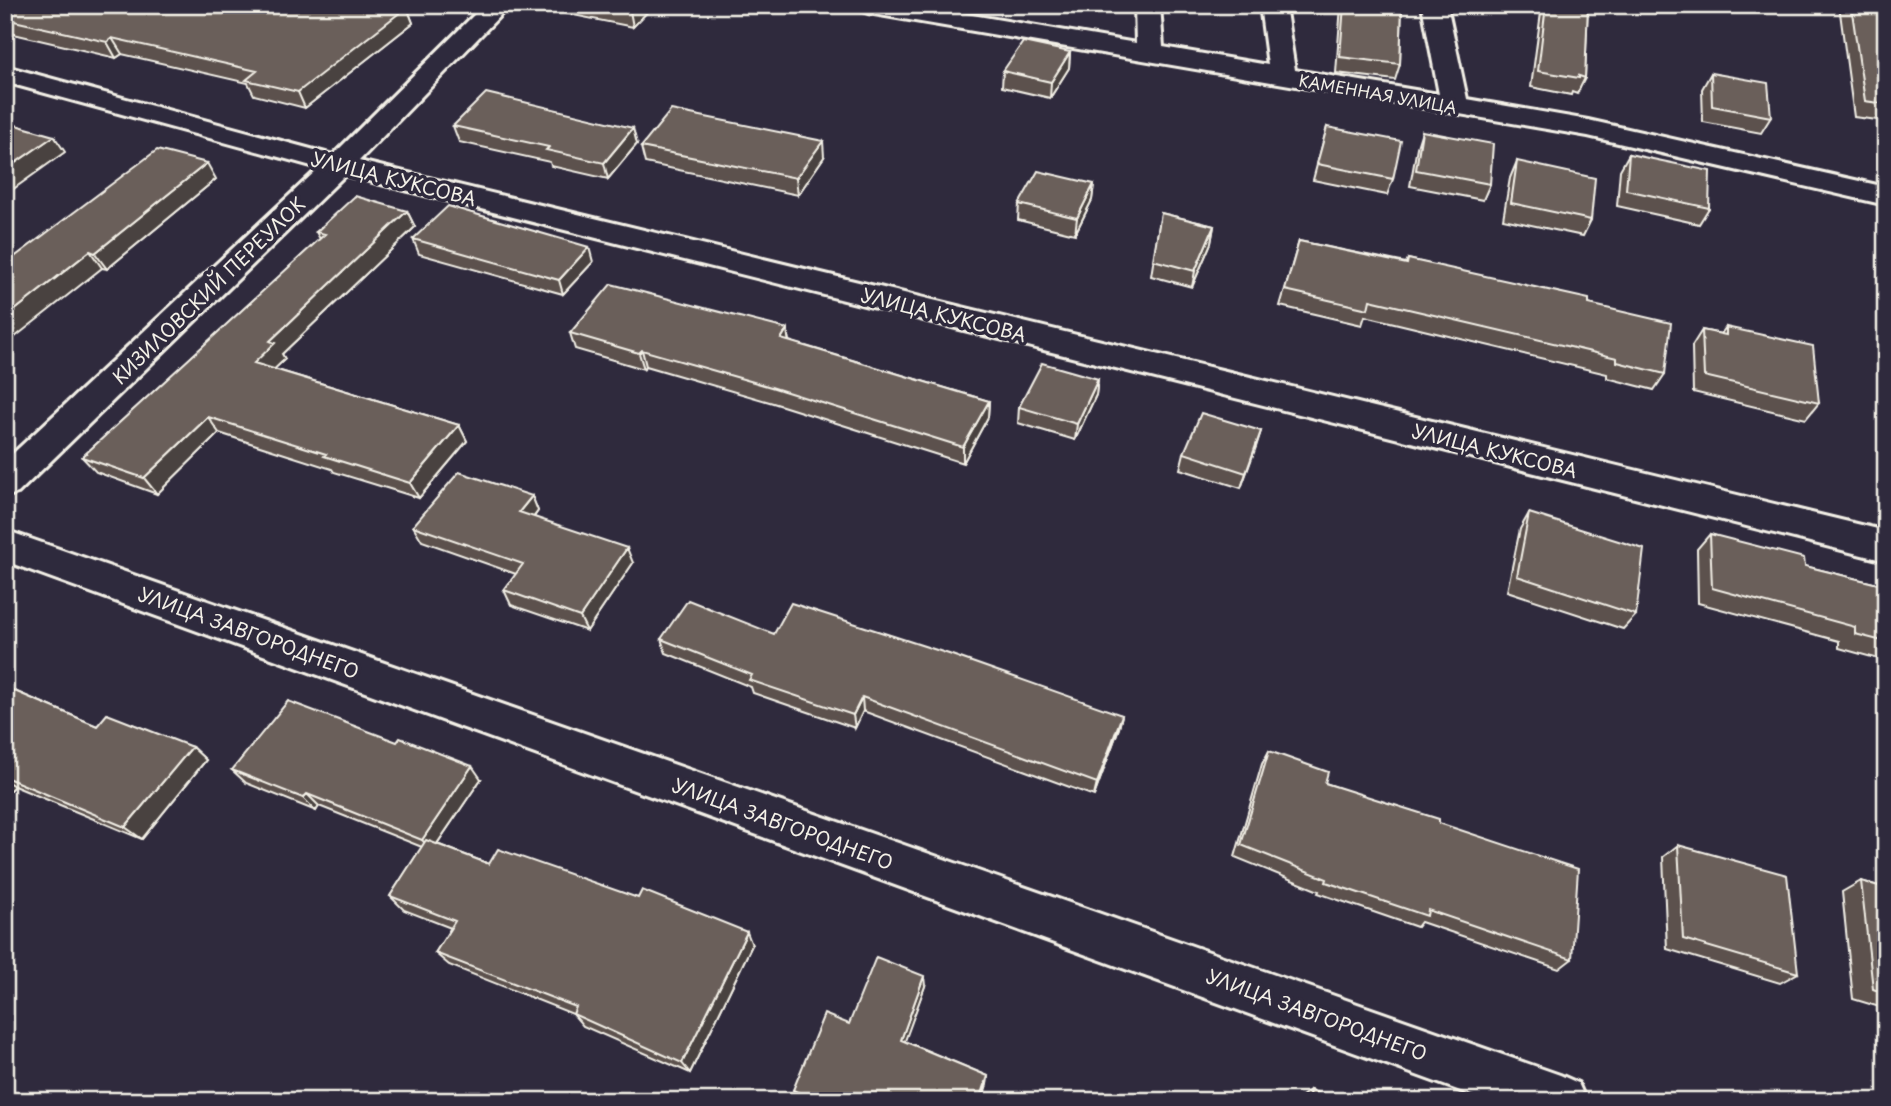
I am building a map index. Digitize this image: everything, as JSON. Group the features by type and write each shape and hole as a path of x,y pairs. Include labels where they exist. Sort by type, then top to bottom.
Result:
{"street":[{"name":"КИЗИЛОВСКИЙ ПЕРЕУЛОК","path":"5,483 339,165 498,5"},
{"name":"КАМЕННАЯ УЛИЦА","path":"868,5 912,9 1150,54 1588,128 1886,196"},
{"path":"1147,5 1150,54"},
{"path":"1272,5 1283,76"},
{"path":"1434,5 1455,106"},
{"name":"УЛИЦА КУКСОВА","path":"5,74 339,165 1886,546"},
{"name":"УЛИЦА ЗАВГОРОДНЕГО","path":"5,545 1560,1101"}],"building":[{"path":"7,5 407,7 298,92 246,80 257,71 112,38 107,42 5,19"},
{"path":"601,5 635,5 630,11"},
{"path":"1344,5 1402,5 1400,64 1340,57"},
{"path":"1546,5 1588,5 1585,78 1538,71"},
{"path":"1851,5 1886,5 1886,104 1865,101"},
{"path":"1023,42 1070,52 1051,82 1003,71"},
{"path":"1711,73 1768,83 1771,117 1712,106"},
{"path":"486,93 633,128 604,163 546,150 549,147 453,126"},
{"path":"671,110 823,141 796,178 641,147"},
{"path":"5,122 54,136 5,170"},
{"path":"1327,127 1401,141 1393,179 1317,164"},
{"path":"1422,131 1493,144 1490,184 1416,170"},
{"path":"157,150 207,163 95,253 90,251 5,318 5,264"},
{"path":"1629,154 1710,171 1709,208 1626,190"},
{"path":"1517,161 1595,178 1591,220 1511,203"},
{"path":"1038,171 1094,184 1077,218 1019,204"},
{"path":"355,196 407,211 270,341 275,343 254,363 459,425 410,483 208,417 144,478 82,457 325,234 316,232"},
{"path":"448,206 589,247 559,280 413,239"},
{"path":"1161,213 1214,226 1195,271 1153,260"},
{"path":"1299,241 1407,264 1408,259 1589,299 1589,304 1671,323 1665,374 1617,362 1617,358 1370,300 1368,309 1285,290"},
{"path":"611,284 787,329 781,339 989,401 963,447 771,387 642,350 639,353 570,333"},
{"path":"1726,327 1813,346 1819,403 1704,376 1702,330 1726,335"},
{"path":"1042,363 1098,379 1077,424 1019,407"},
{"path":"1201,413 1261,431 1246,473 1184,453"},
{"path":"459,472 532,496 519,512 627,548 580,617 504,590 523,564 413,526"},
{"path":"1529,513 1644,549 1636,615 1517,576"},
{"path":"1710,534 1804,558 1805,566 1886,586 1886,642 1855,634 1855,627 1712,588"},
{"path":"688,600 774,634 791,603 949,654 1122,715 1097,783 862,697 853,715 749,680 752,675 661,639"},
{"path":"5,687 97,726 107,714 192,747 125,827 5,777"},
{"path":"288,701 397,742 400,738 472,766 422,840 307,794 303,798 232,770"},
{"path":"1269,751 1328,772 1325,783 1439,819 1439,823 1578,869 1572,959 1428,910 1427,916 1326,882 1327,879 1241,845"},
{"path":"426,840 489,864 498,849 638,898 642,890 747,932 682,1063 573,1014 576,1007 435,953 455,921 390,896"},
{"path":"1678,845 1787,875 1798,973 1683,939"},
{"path":"1861,881 1886,888 1886,994 1873,989"},
{"path":"876,957 924,976 901,1040 988,1076 981,1097 990,1101 817,1101 793,1090 824,1014 849,1024"},
{"path":"1310,1090 1338,1101 1308,1101"}]}
